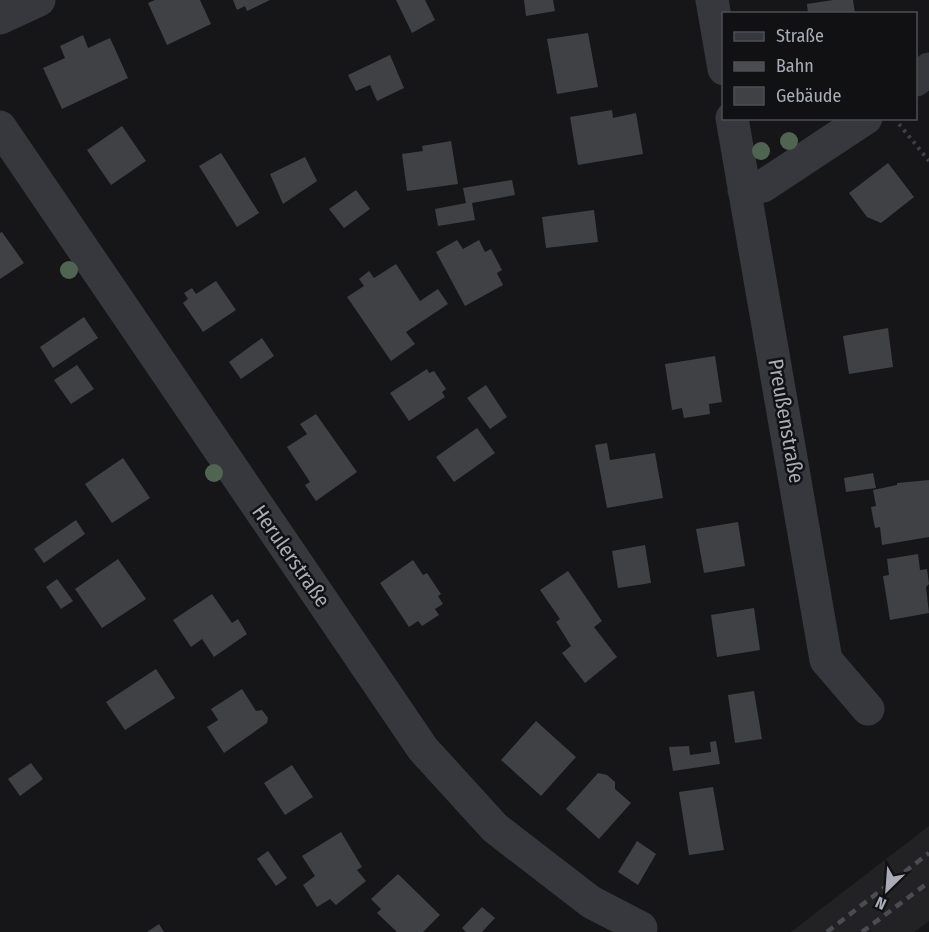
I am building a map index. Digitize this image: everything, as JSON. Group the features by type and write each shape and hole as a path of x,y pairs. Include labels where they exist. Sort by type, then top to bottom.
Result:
{"street":[{"path":"0,18 39,0"},
{"path":"712,0 722,63"},
{"path":"917,78 929,69"},
{"name":"Preußenstraße","path":"732,120 826,660 868,709"},
{"path":"744,190 763,186 863,120"},
{"name":"Herulerstraße","path":"0,127 423,749 495,828 591,902 641,928"}],"path":[{"path":"899,124 929,161"}],"shaded area":[{"path":"929,826 929,921 914,932 791,932"}],"building":[{"path":"155,0 200,0 211,24 167,45 148,3"},
{"path":"233,0 270,0 247,11 245,6 237,10"},
{"path":"396,0 425,0 435,20 412,33"},
{"path":"524,0 553,0 555,11 526,16"},
{"path":"853,0 855,12 808,12 807,4"},
{"path":"588,33 598,87 557,94 547,39"},
{"path":"83,35 88,48 110,38 128,78 62,109 43,68 65,58 60,46"},
{"path":"390,55 404,88 377,101 370,85 356,91 348,75"},
{"path":"612,110 613,118 636,113 643,154 578,165 570,117"},
{"path":"122,126 146,161 111,185 87,150"},
{"path":"451,141 458,184 407,191 402,154 423,151 422,146"},
{"path":"221,153 259,213 237,227 199,166"},
{"path":"305,157 317,181 283,204 270,174"},
{"path":"888,163 914,197 881,223 867,217 849,193"},
{"path":"512,180 515,195 472,203 475,220 438,226 435,209 466,203 463,188"},
{"path":"356,190 370,209 344,228 329,209"},
{"path":"594,210 598,242 546,248 542,217"},
{"path":"2,232 24,263 0,279 0,233"},
{"path":"457,240 463,249 479,240 485,252 491,249 502,270 497,273 503,285 465,306 436,252"},
{"path":"396,264 420,301 438,289 448,304 406,332 415,344 391,361 347,297 364,286 359,279 369,271 374,278"},
{"path":"216,281 236,310 203,332 183,303 188,299 184,293 192,288 196,294"},
{"path":"84,317 98,338 53,368 40,347"},
{"path":"888,328 893,367 849,374 843,336"},
{"path":"262,338 274,356 241,379 229,362"},
{"path":"715,356 722,402 709,404 710,414 684,418 682,408 672,410 665,364"},
{"path":"77,365 94,389 71,404 54,380"},
{"path":"427,369 429,373 434,371 446,389 442,392 445,397 409,421 390,393"},
{"path":"486,385 507,417 490,429 467,398"},
{"path":"316,414 357,472 316,501 305,485 310,482 287,447 307,434 300,424"},
{"path":"477,428 495,453 454,482 436,457"},
{"path":"607,443 610,460 655,453 663,498 607,508 595,445"},
{"path":"123,458 150,498 112,523 85,484"},
{"path":"873,473 876,488 846,492 844,478"},
{"path":"929,480 929,537 882,545 880,527 875,528 871,507 876,506 873,490 897,485 897,483"},
{"path":"76,520 85,534 44,563 34,549"},
{"path":"738,522 745,566 704,573 696,529"},
{"path":"645,545 651,583 618,588 612,551"},
{"path":"918,554 920,570 927,569 929,584 926,587 929,613 890,620 883,576 889,575 887,559"},
{"path":"118,559 146,599 102,628 75,589"},
{"path":"413,560 423,575 427,573 441,594 438,596 443,604 435,609 439,615 422,626 418,621 409,627 380,583"},
{"path":"568,571 602,621 594,627 617,657 585,683 562,653 571,646 556,622 560,619 540,590"},
{"path":"57,579 73,601 61,609 46,587"},
{"path":"212,594 232,623 238,619 247,634 214,657 202,639 191,647 173,620"},
{"path":"754,608 760,650 717,657 711,615"},
{"path":"156,669 175,698 125,730 106,702"},
{"path":"242,689 256,711 262,710 268,718 267,723 224,753 207,727 218,720 211,709"},
{"path":"754,691 762,739 735,743 728,695"},
{"path":"536,721 576,757 541,796 501,760"},
{"path":"716,741 720,764 673,771 669,747 689,746 690,755 711,752 710,742"},
{"path":"31,763 43,779 20,796 8,779"},
{"path":"292,765 313,797 285,815 264,783"},
{"path":"598,773 607,775 615,782 615,789 631,803 599,839 566,809"},
{"path":"713,787 724,850 689,855 679,792"},
{"path":"341,832 362,867 357,870 366,881 336,905 330,899 317,907 303,885 315,876 302,856"},
{"path":"637,841 656,854 638,885 618,872"},
{"path":"268,851 287,878 276,886 257,859"},
{"path":"398,874 440,915 423,932 397,932 377,913 381,909 371,899"},
{"path":"482,907 495,918 482,932 466,932 462,928"},
{"path":"159,924 164,932 147,932"}],"railway":[{"path":"827,932 929,853"},
{"path":"862,932 929,882"}]}
